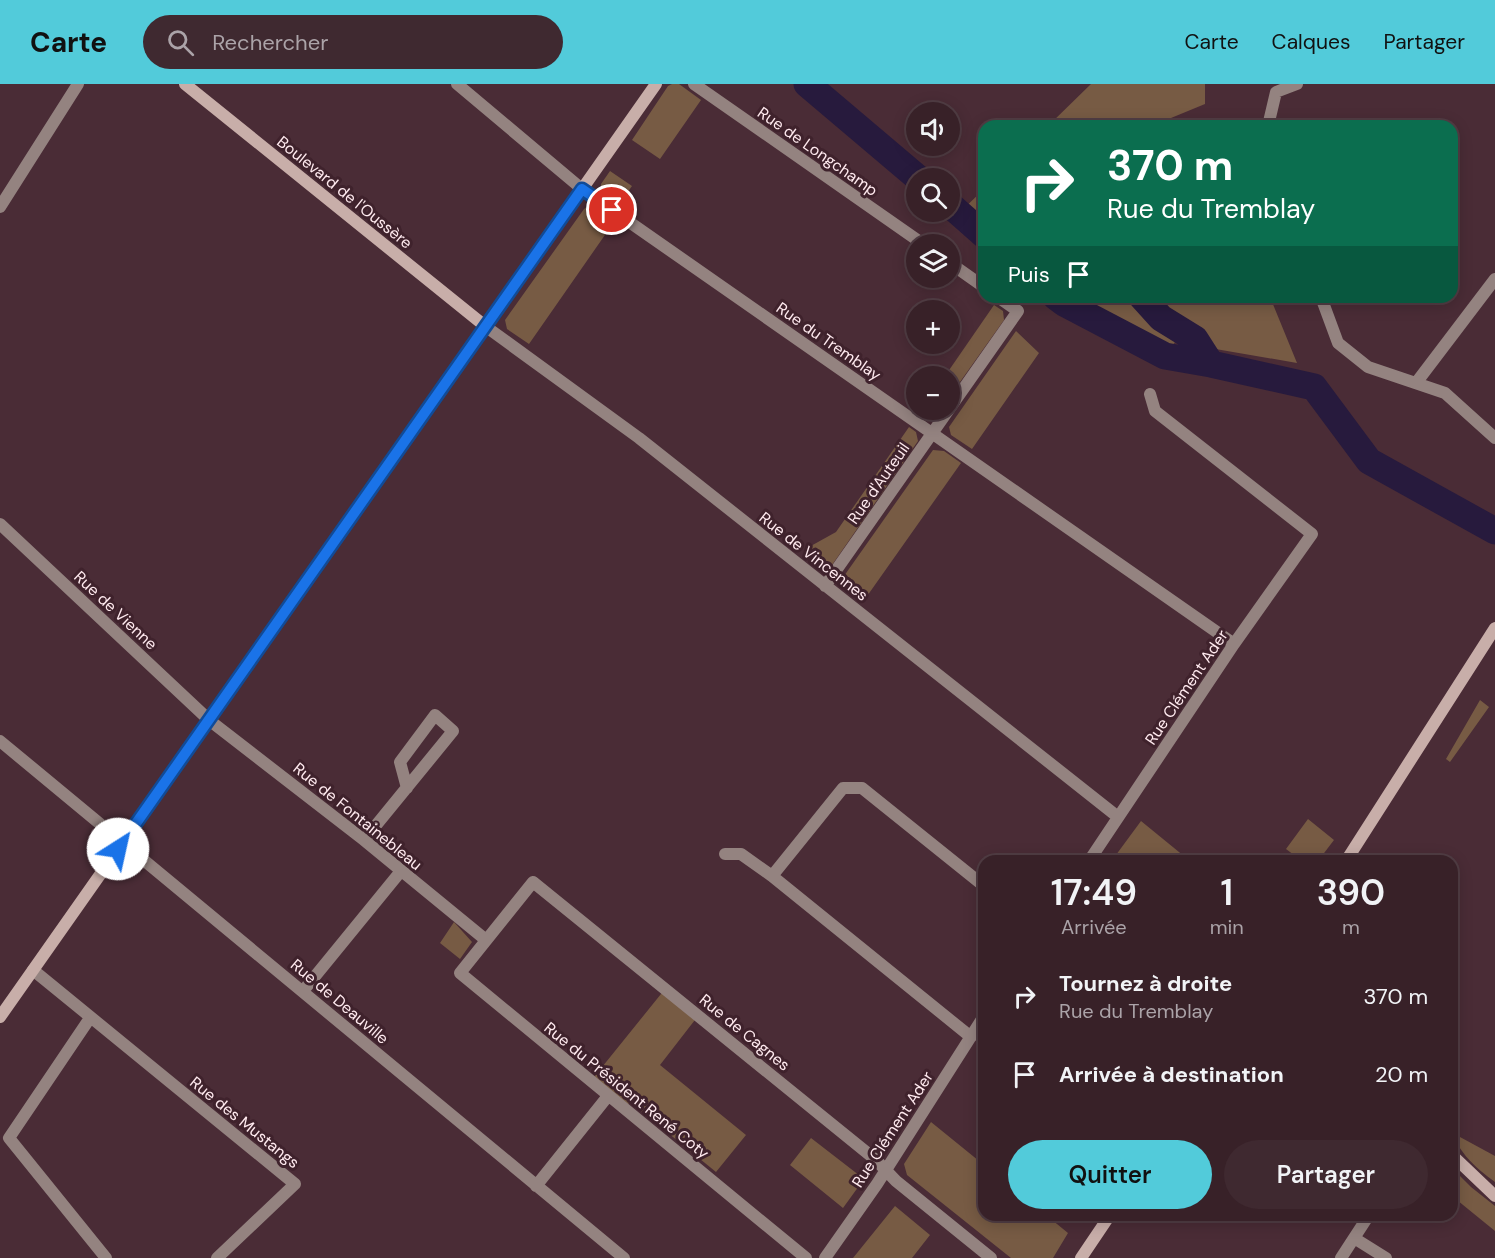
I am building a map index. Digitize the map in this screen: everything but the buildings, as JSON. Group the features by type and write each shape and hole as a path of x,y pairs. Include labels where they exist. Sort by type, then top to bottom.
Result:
{"street":[{"path":"0,207 78,84"},
{"name":"Boulevard de l'Oussère","path":"185,84 485,326"},
{"name":"Rue du Tremblay","path":"456,84 582,189 1234,644"},
{"name":"Rue de Longchamp","path":"694,84 909,234"},
{"path":"1269,120 1276,92 1297,84"},
{"path":"0,1017 582,189 651,86"},
{"path":"960,270 978,283"},
{"path":"1416,383 1495,279"},
{"name":"Rue d'Auteuil","path":"825,586 1018,311 1007,303"},
{"path":"1323,303 1338,343 1368,367 1445,393 1495,438"},
{"name":"Rue de Vincennes","path":"485,326 639,438 1118,817"},
{"name":"Rue Clément Ader","path":"1093,855 1234,644 1312,534 1155,411 1150,394"},
{"name":"Rue de Vienne","path":"0,524 209,720"},
{"path":"1350,855 1495,628"},
{"path":"364,840 407,788 453,731 435,715 400,762 407,788"},
{"name":"Rue de Fontainebleau","path":"209,720 364,840 486,940"},
{"name":"Rue de Deauville","path":"0,741 624,1258"},
{"path":"772,876 843,788 862,788 978,881"},
{"path":"725,854 741,854 772,876 971,1037"},
{"path":"303,991 401,871"},
{"name":"Rue de Cagnes","path":"486,940 533,882 876,1160 896,1181 991,1258"},
{"name":"Rue du Président René Coty","path":"486,940 460,973 806,1258"},
{"name":"Rue des Mustangs","path":"33,970 295,1184 217,1258"},
{"path":"90,1018 9,1138 106,1258"},
{"name":"Rue Clément Ader","path":"825,1258 886,1170 978,1026"},
{"path":"536,1186 608,1096"},
{"path":"1458,1161 1495,1197"},
{"path":"1082,1258 1106,1221"},
{"path":"1341,1258 1365,1221"},
{"path":"1354,1238 1386,1258"}],"shaded area":[{"path":"679,84 701,100 660,159 632,140 668,86"},
{"path":"1091,84 1205,84 1205,104 1168,120 1054,120"},
{"path":"610,171 632,186 620,203 601,188 601,184"},
{"path":"978,195 978,237 960,221 960,212"},
{"path":"588,206 614,222 529,344 507,329 505,320"},
{"path":"1068,303 1272,303 1297,363 1175,342 1166,354"},
{"path":"994,305 1003,311 1004,320 960,382 960,366 952,366"},
{"path":"1016,331 1039,353 972,449 951,435 949,427 954,420 960,420 960,411"},
{"path":"909,427 916,432 918,441 832,565 820,564 809,547 836,532"},
{"path":"933,450 944,451 961,463 865,599 842,579"},
{"path":"1480,700 1489,707 1450,762 1446,759"},
{"path":"1308,819 1334,840 1323,855 1294,855 1286,849"},
{"path":"1141,821 1183,855 1116,855"},
{"path":"454,922 472,942 460,959 440,943"},
{"path":"665,989 698,1016 660,1065 746,1135 716,1172 630,1102 623,1109 590,1082"},
{"path":"931,1122 978,1160 978,1221 1053,1221 1068,1233 1053,1258 1011,1258 907,1175 904,1164"},
{"path":"1458,1134 1460,1137 1495,1156 1495,1182 1473,1164 1458,1144"},
{"path":"811,1138 864,1179 843,1208 790,1165"},
{"path":"1458,1174 1495,1206 1495,1231 1458,1201"},
{"path":"895,1206 930,1235 912,1258 853,1258"}],"waterway":[{"path":"807,84 906,168"},
{"path":"960,214 978,230"},
{"path":"1064,303 1165,356 1314,387 1369,461 1495,531"},
{"path":"1147,303 1161,318 1195,339 1211,364"}],"route":[{"path":"118,849 582,189 612,210"}]}
